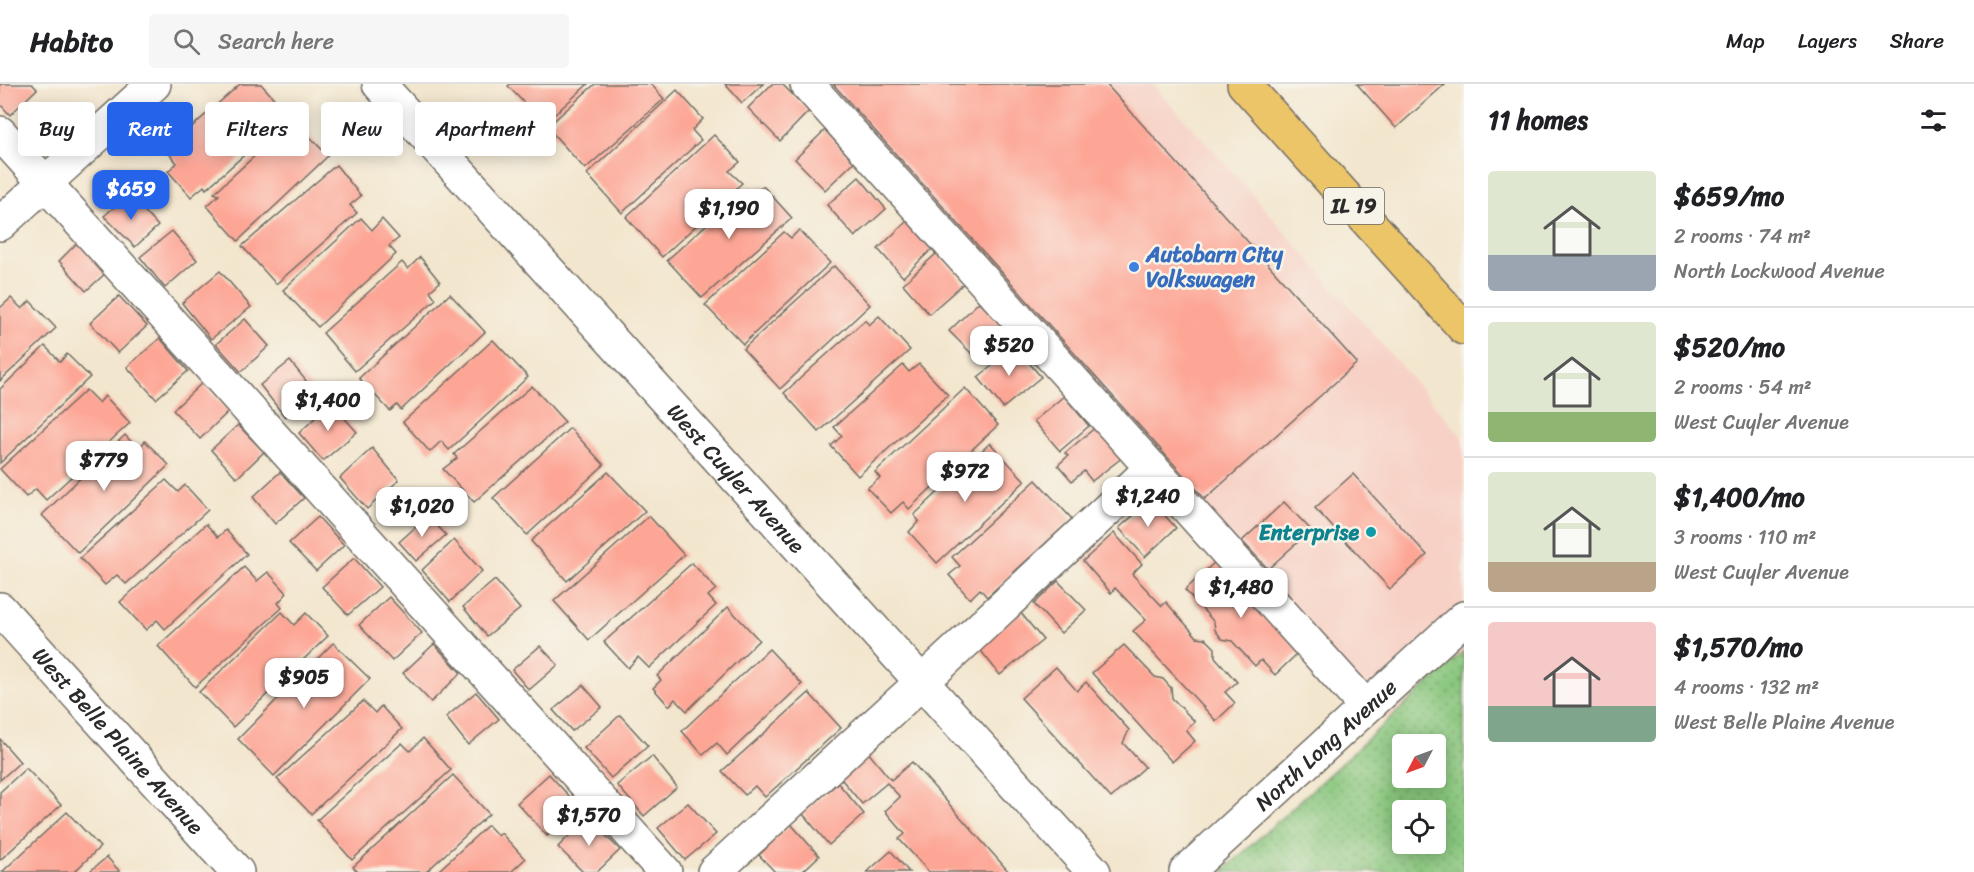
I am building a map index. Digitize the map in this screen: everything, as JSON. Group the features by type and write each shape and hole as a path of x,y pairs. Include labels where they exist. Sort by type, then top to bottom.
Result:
{"main road":[{"name":"IL 19","path":"1244,84 1464,328"}],"street":[{"path":"0,225 154,84"},
{"name":"West Cuyler Avenue","path":"379,84 1094,872"},
{"path":"807,84 1366,707"},
{"path":"0,134 665,872"},
{"path":"714,872 1152,468"},
{"name":"West Belle Plaine Avenue","path":"0,609 237,872"},
{"name":"North Long Avenue","path":"1186,872 1464,618"}],"shaded area":[{"path":"816,84 1152,84 1238,178 1464,439 1464,651 1388,720"}],"green space":[{"path":"1464,651 1464,872 1222,872"}],"building":[{"path":"0,84 32,84 37,89 24,102 18,102 18,107 10,115 0,104"},
{"path":"240,84 261,84 277,102 220,102"},
{"path":"510,84 588,84 556,113 556,102 523,102 508,86"},
{"path":"595,84 651,84 664,99 585,169 556,137 556,119"},
{"path":"725,84 763,84 742,103"},
{"path":"772,84 782,84 809,111 780,141 748,108"},
{"name":"Autobarn City Volkswagen","path":"833,84 1106,84 1357,363 1205,499"},
{"path":"1357,84 1445,84 1396,128"},
{"path":"677,90 703,119 692,130 701,140 622,213 587,174"},
{"path":"205,115 205,156 243,156 206,189 204,186 191,197 168,171 177,163 171,156 193,156 193,126"},
{"path":"825,130 854,162 825,190 795,159"},
{"path":"714,135 740,162 729,171 742,183 662,257 626,217"},
{"path":"309,136 321,149 321,156 328,156 238,241 207,206 219,195 214,193 255,156 309,156"},
{"path":"336,165 361,196 350,205 357,213 276,284 242,246"},
{"path":"859,177 886,209 855,237 827,205"},
{"path":"763,186 792,218 702,298 667,260 746,189 752,196"},
{"path":"129,194 158,226 135,247 104,216"},
{"path":"361,218 372,230 382,219 399,238 389,246 396,254 318,327 283,290"},
{"path":"907,221 932,249 903,277 878,249"},
{"path":"799,230 830,263 743,344 705,305 784,232 791,238"},
{"path":"172,231 197,260 165,288 140,257"},
{"path":"79,241 107,272 86,291 59,261"},
{"path":"937,253 964,283 929,314 903,284"},
{"path":"420,257 440,282 430,291 436,299 355,371 323,333 402,262 408,269"},
{"path":"834,266 870,305 780,389 743,349"},
{"path":"220,271 251,307 211,339 182,303"},
{"path":"450,294 485,332 401,410 397,405 390,411 359,378"},
{"path":"119,296 147,326 118,353 90,323"},
{"path":"11,298 22,309 30,301 56,328 0,381 0,308"},
{"path":"979,302 1007,331 979,361 949,331"},
{"path":"879,316 910,350 819,432 784,393 865,320 869,325"},
{"path":"245,319 269,346 241,372 216,344"},
{"path":"160,338 188,371 156,399 127,367"},
{"path":"493,340 528,377 449,450 441,441 430,452 403,422"},
{"path":"45,346 60,362 67,354 90,377 0,463 0,389"},
{"path":"1016,347 1041,377 1003,408 978,377"},
{"path":"290,361 315,392 285,417 260,385"},
{"path":"919,364 948,395 858,476 831,446 842,436 834,427 903,365 909,372"},
{"path":"202,383 229,411 200,439 173,410"},
{"path":"532,386 565,422 474,502 443,469 457,458 454,454"},
{"path":"965,388 998,425 909,509 903,502 891,513 867,488 880,478 875,472"},
{"path":"86,390 99,403 105,396 130,423 46,500 36,489 26,497 0,469"},
{"path":"1064,396 1089,426 1060,451 1034,421"},
{"path":"331,403 357,432 323,461 299,433"},
{"path":"238,425 264,452 237,478 211,450"},
{"path":"1097,426 1123,457 1092,481 1084,471 1072,481 1058,465 1068,456 1065,453"},
{"path":"570,428 604,465 527,535 493,498"},
{"path":"125,435 138,449 145,441 169,465 78,553 42,515"},
{"path":"990,443 1025,481 937,563 909,532 919,521 914,515"},
{"path":"372,448 399,480 367,509 340,478"},
{"path":"280,472 304,498 275,524 253,497"},
{"path":"608,472 645,511 567,581 531,541"},
{"name":"Enterprise","path":"1353,474 1427,555 1390,589 1315,508"},
{"path":"166,480 178,492 185,485 208,510 126,584 117,575 105,585 80,558"},
{"path":"1036,480 1072,519 987,597 980,589 970,599 949,575 960,566 952,557"},
{"path":"1151,500 1176,528 1145,557 1119,528"},
{"path":"1284,502 1311,530 1268,569 1242,541"},
{"path":"428,516 446,535 416,561 399,542"},
{"path":"649,516 684,555 589,640 554,601"},
{"path":"318,517 344,545 316,571 289,543"},
{"path":"206,524 218,537 226,530 247,554 165,629 157,620 146,630 120,602"},
{"path":"1114,533 1142,564 1132,574 1162,606 1166,602 1197,637 1205,638 1215,648 1215,657 1237,682 1225,692 1235,703 1216,721 1133,631 1146,620 1115,588 1111,593 1083,561"},
{"path":"454,540 482,571 450,602 422,570"},
{"path":"354,558 380,587 348,615 322,587"},
{"path":"1217,560 1300,651 1275,675 1261,660 1255,666 1232,641 1222,639 1215,630 1214,622 1185,590"},
{"path":"692,563 716,589 708,596 716,605 649,668 638,657 628,668 604,642"},
{"path":"244,567 257,581 268,572 287,593 278,603 282,608 195,687 158,646"},
{"path":"495,580 520,609 487,636 463,607"},
{"path":"1058,581 1086,610 1061,633 1034,604"},
{"path":"389,597 422,633 392,661 359,625"},
{"path":"728,607 759,640 687,711 675,699 669,706 653,688 661,680 657,676"},
{"path":"282,612 294,625 306,613 328,636 233,727 199,692"},
{"path":"1020,612 1043,640 1000,675 978,647"},
{"path":"333,643 370,679 274,776 238,739"},
{"path":"434,644 461,673 431,702 403,673"},
{"path":"1124,645 1155,677 1163,679 1171,688 1172,698 1195,722 1186,730 1195,741 1172,762 1092,673"},
{"path":"540,646 558,665 529,690 512,670"},
{"path":"769,649 802,684 727,755 717,743 703,755 682,731"},
{"path":"1056,667 1077,691 1086,682 1129,730 1123,743 1145,767 1111,798 1021,698"},
{"path":"583,685 602,707 572,731 553,710"},
{"path":"476,692 499,719 468,745 446,717"},
{"path":"809,693 841,728 765,797 755,786 745,795 722,771"},
{"path":"363,701 375,713 381,706 402,729 311,814 277,779"},
{"path":"620,715 648,746 611,778 584,748"},
{"path":"423,738 451,770 352,860 317,820 402,743 410,751"},
{"path":"0,739 20,762 0,780"},
{"path":"867,751 891,780 912,762 1009,872 929,872 899,839 905,834 885,811 900,797 887,783 862,804 838,775"},
{"path":"652,756 677,787 644,816 617,785"},
{"path":"26,768 61,805 0,860 0,792"},
{"path":"549,774 579,807 547,836 517,803"},
{"path":"453,775 489,814 426,872 358,872 353,867"},
{"path":"838,783 864,814 829,845 802,813"},
{"path":"688,803 716,834 685,860 658,828"},
{"path":"67,812 100,847 74,872 2,872"},
{"path":"587,817 620,850 597,872 583,872 558,847"},
{"path":"791,824 819,856 802,872 775,872 759,855"},
{"path":"488,825 498,836 501,833 525,859 511,872 437,872"},
{"path":"891,851 909,872 867,872"},
{"path":"107,857 120,872 89,872"}],"place":[{"name":"Autobarn City Volkswagen","path":"1134,267"},
{"name":"Enterprise","path":"1371,532"}]}
